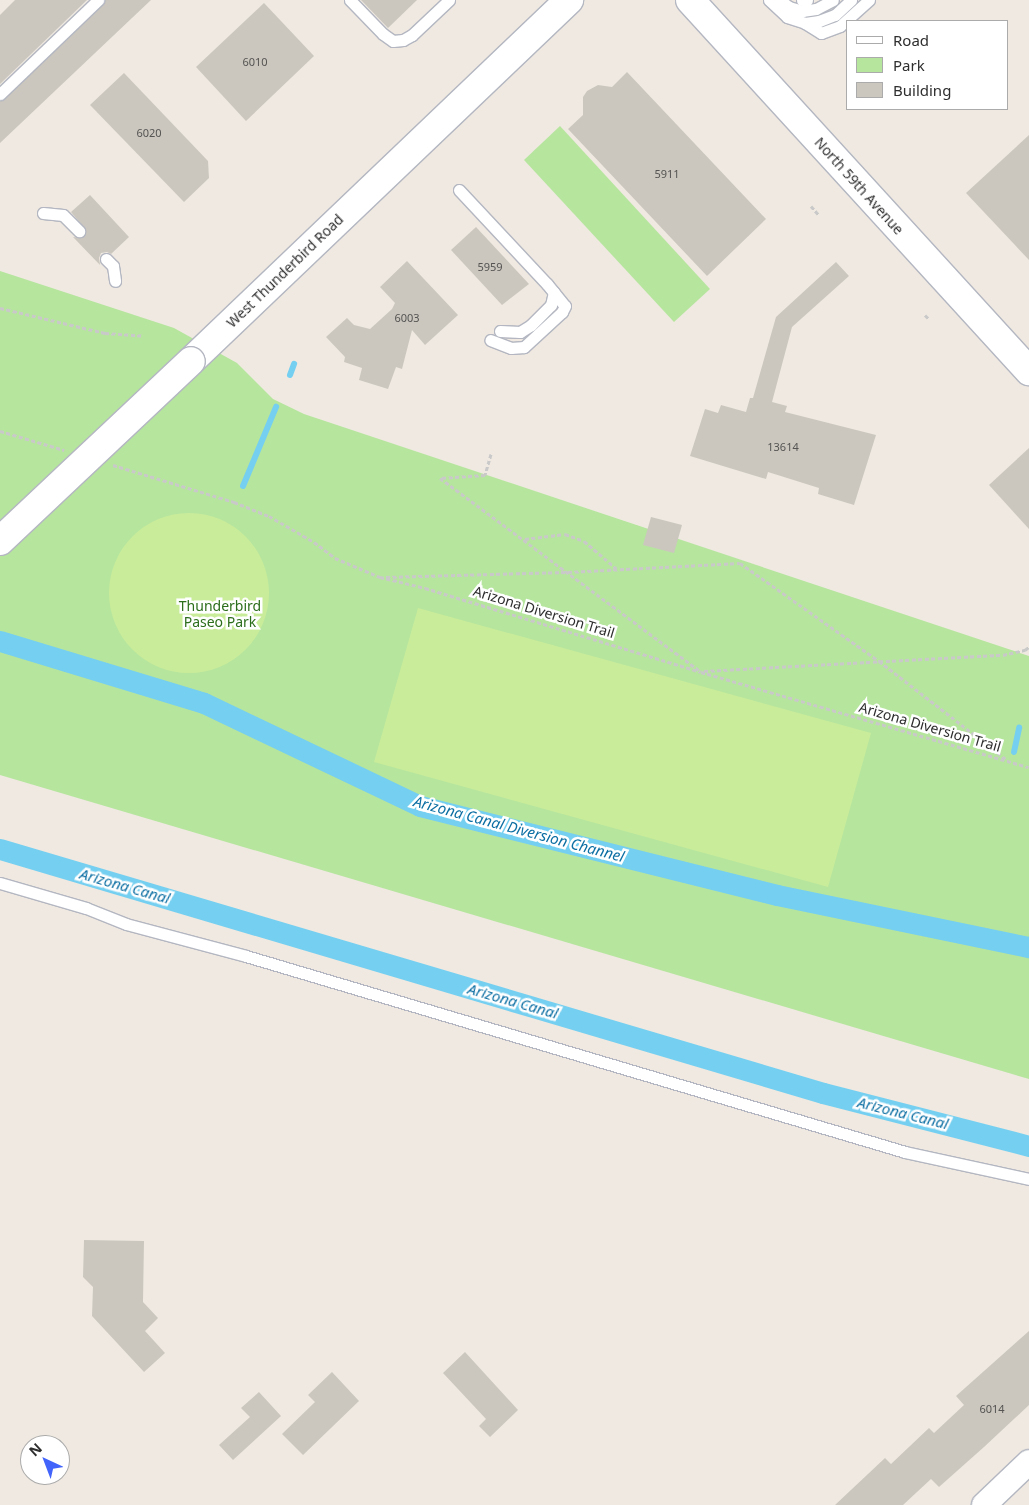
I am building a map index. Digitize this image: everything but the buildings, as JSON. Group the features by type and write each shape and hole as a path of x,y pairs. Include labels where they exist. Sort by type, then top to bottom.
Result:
{"main road":[{"name":"West Thunderbird Road","path":"0,541 569,0"},
{"name":"North 59th Avenue","path":"690,0 1029,371"}],"street":[{"path":"984,1505 1029,1462"}],"lane":[{"path":"0,94 98,0"},
{"path":"350,0 383,34 393,41 403,40 412,35 449,0"},
{"path":"769,0 787,17 805,22 821,33 840,26 846,21"},
{"path":"780,0 789,7 802,11 816,9 833,0"},
{"path":"802,0 807,0"},
{"path":"805,22 818,21 835,15 851,0"},
{"path":"847,20 869,0"},
{"path":"460,190 565,306 562,312 524,347 511,348 490,340"},
{"path":"43,213 63,215 79,231"},
{"path":"106,259 113,266 115,281"},
{"path":"500,331 520,332 531,325 551,305 554,292"},
{"path":"0,883 86,908 126,924 246,956 905,1152 1029,1179"}],"path":[{"path":"811,206 818,214"},
{"path":"0,308 105,333 144,336"},
{"path":"925,315 929,319"},
{"path":"0,431 66,451"},
{"name":"Arizona Diversion Trail","path":"490,454 485,475 440,478 701,672 1003,655 1025,650 1029,647"},
{"name":"Arizona Diversion Trail","path":"103,462 234,502 260,512 290,527 335,558 380,577 425,588 701,672 1029,767"},
{"path":"524,540 565,534 578,538 617,569"},
{"name":"Arizona Diversion Trail","path":"380,577 568,572 740,563 879,661 1008,761"}],"green space":[{"path":"560,126 710,289 674,322 524,160"},
{"name":"Thunderbird Paseo Park","path":"0,271 174,328 237,363 273,399 304,414 1029,656 1029,1079 0,775"},
{"path":"189,513 219,519 240,531 251,542 263,563 269,593 263,623 251,644 240,655 219,667 189,673 159,667 138,655 127,644 115,623 109,593 115,563 127,542 138,531 159,519"},
{"path":"418,608 871,733 828,887 374,762"}],"waterway":[{"path":"290,375 294,364"},
{"path":"243,486 276,407"},
{"name":"Arizona Canal Diversion Channel","path":"0,641 204,703 420,806 777,895 1029,947"},
{"path":"1014,752 1019,728"},
{"name":"Arizona Canal","path":"0,849 823,1093 1029,1146"}]}
